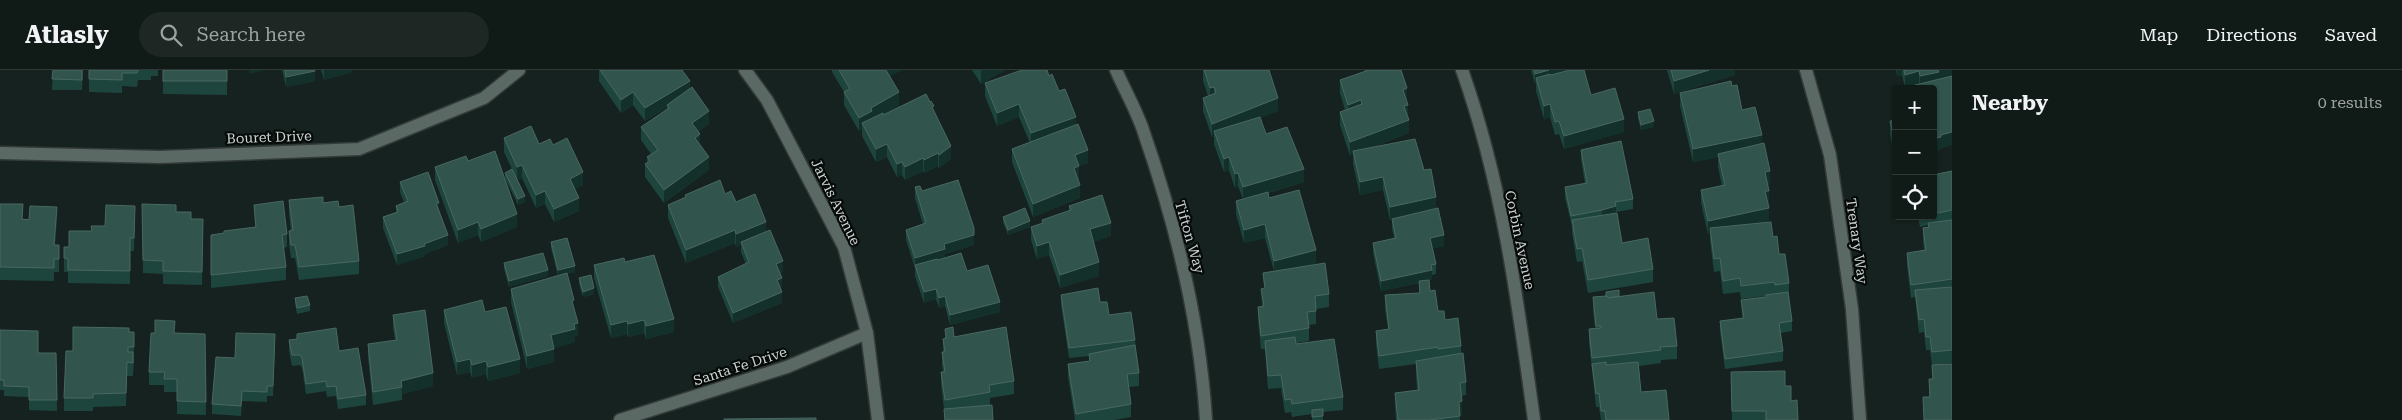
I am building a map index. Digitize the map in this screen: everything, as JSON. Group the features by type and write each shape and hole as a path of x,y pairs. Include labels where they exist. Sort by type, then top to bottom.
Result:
{"street":[{"name":"Bouret Drive","path":"0,153 160,157 360,149 484,98 519,70"},
{"name":"Jarvis Avenue","path":"745,70 767,100 844,247 868,333 878,420"},
{"name":"Tifton Way","path":"1116,70 1144,131 1186,274 1204,386 1206,420"},
{"name":"Corbin Avenue","path":"1462,70 1478,113 1514,277 1534,420"},
{"name":"Trenary Way","path":"1806,70 1830,155 1852,309 1860,420"},
{"name":"Santa Fe Drive","path":"620,420 787,367 868,333"}],"building":[{"path":"53,70 82,70 82,80 52,79"},
{"path":"89,70 138,70 137,73 122,73 122,80 89,79"},
{"path":"163,70 227,70 227,81 163,81"},
{"path":"285,70 315,70 315,71 286,77"},
{"path":"600,70 682,70 690,81 645,108 633,92 621,100"},
{"path":"839,70 886,70 899,92 871,108 872,111 859,118 844,92 850,89"},
{"path":"1022,70 1047,70 1049,76 1052,74 1059,91 1065,89 1076,117 1031,133 1019,104 997,113 985,83"},
{"path":"1204,70 1269,70 1278,98 1212,124 1203,98 1216,93 1214,87 1210,88"},
{"path":"1369,70 1401,70 1407,88 1403,90 1408,105 1404,106 1409,120 1350,142 1340,112 1362,104 1361,100 1348,105 1340,80"},
{"path":"1534,70 1549,70 1535,74"},
{"path":"1570,70 1584,70 1591,95 1615,88 1624,119 1564,136 1559,121 1555,122 1550,104 1544,106 1536,78"},
{"path":"1671,70 1709,70 1674,81"},
{"path":"1904,70 1938,70 1939,72 1920,76 1919,71 1905,75"},
{"path":"1952,76 1952,132 1937,138 1937,85 1915,85"},
{"path":"1731,81 1732,86 1737,85 1742,110 1755,107 1762,135 1693,149 1680,93"},
{"path":"692,87 709,111 692,123 700,134 695,138 709,157 664,190 645,164 650,161 647,157 658,150 641,127 669,108 667,105"},
{"path":"926,94 934,106 932,107 951,146 939,155 938,153 924,160 923,158 905,167 902,162 897,164 887,144 876,149 862,123"},
{"path":"1650,109 1654,121 1641,125 1638,112"},
{"path":"1260,117 1266,134 1287,127 1304,169 1243,187 1238,173 1235,174 1229,157 1224,159 1214,131"},
{"path":"1078,124 1088,150 1075,155 1079,166 1074,168 1080,185 1033,204 1012,149"},
{"path":"531,126 539,144 550,139 553,145 567,138 583,172 570,179 579,198 554,209 545,191 536,195 522,165 517,167 504,138"},
{"path":"1415,139 1424,170 1431,169 1436,197 1390,207 1383,177 1360,182 1353,151"},
{"path":"1621,141 1633,199 1615,202 1616,206 1602,210 1571,216 1565,187 1587,183 1581,150"},
{"path":"1764,143 1770,171 1765,172 1769,191 1765,191 1769,208 1708,221 1701,190 1725,185 1718,154"},
{"path":"495,151 517,214 481,229 478,222 458,230 435,167 466,156 468,161"},
{"path":"512,169 525,196 518,199 505,173"},
{"path":"1952,171 1952,210 1937,213 1937,175"},
{"path":"428,172 439,203 436,203 448,235 424,244 425,246 397,254 383,217 398,212 396,206 408,201 400,182"},
{"path":"720,180 725,194 731,191 736,202 755,194 766,222 736,234 735,230 686,250 668,205 686,197 685,195"},
{"path":"958,180 974,228 974,235 944,244 945,249 915,258 906,230 926,223 915,187 920,186 922,191"},
{"path":"1299,190 1316,250 1274,261 1265,224 1244,230 1236,201 1268,192 1269,198"},
{"path":"1102,195 1111,223 1090,229 1099,262 1060,275 1049,242 1037,246 1031,227 1043,223 1042,220 1071,210 1069,206"},
{"path":"323,197 323,203 338,201 339,207 353,205 359,261 299,267 295,245 291,245 289,231 293,230 289,200"},
{"path":"283,201 287,234 282,235 286,267 211,275 211,235 224,233 224,231 256,227 254,205"},
{"path":"0,204 23,204 22,219 29,220 30,206 57,207 54,245 59,245 59,259 54,259 54,268 0,267"},
{"path":"142,204 176,205 176,212 191,212 191,219 203,219 202,272 163,271 163,261 143,260"},
{"path":"106,205 135,206 134,238 130,238 130,271 68,270 68,259 64,258 64,247 69,247 69,231 92,231 91,226 105,226"},
{"path":"1025,208 1030,221 1008,230 1003,217"},
{"path":"1438,208 1444,235 1430,238 1436,264 1431,265 1432,270 1381,281 1373,243 1396,238 1392,219"},
{"path":"1617,213 1622,243 1648,238 1653,269 1588,280 1582,248 1577,249 1572,220"},
{"path":"1952,220 1952,279 1911,285 1907,253 1926,250 1923,228 1929,227 1928,223"},
{"path":"1771,222 1773,237 1777,236 1779,254 1785,254 1789,283 1775,285 1774,282 1741,286 1740,278 1723,281 1720,258 1714,259 1710,228"},
{"path":"770,230 783,261 776,264 782,278 777,280 782,292 733,313 718,277 749,262 741,242"},
{"path":"567,238 575,266 558,270 551,242"},
{"path":"543,253 548,270 509,281 504,263"},
{"path":"961,253 967,271 988,265 1000,302 950,315 945,296 939,298 936,289 924,292 915,265"},
{"path":"654,255 674,319 646,326 644,320 628,324 627,321 611,325 594,265 624,258 625,262"},
{"path":"1325,263 1329,294 1315,296 1316,311 1307,312 1309,328 1261,336 1258,307 1264,306 1261,289 1265,288 1263,273"},
{"path":"567,273 578,323 574,324 575,329 551,335 554,349 527,356 511,289"},
{"path":"591,275 594,288 583,292 579,278"},
{"path":"1429,280 1430,291 1435,290 1438,311 1444,311 1445,320 1458,318 1461,346 1438,349 1438,347 1379,356 1376,331 1389,329 1385,295 1420,293 1419,281"},
{"path":"1952,287 1952,350 1932,352 1930,337 1926,337 1924,319 1919,320 1915,290"},
{"path":"1098,288 1100,302 1107,302 1109,315 1131,312 1135,340 1069,348 1061,295"},
{"path":"1619,290 1619,296 1608,298 1606,296 1606,292"},
{"path":"1654,292 1657,319 1674,318 1677,346 1660,347 1661,350 1592,358 1589,329 1601,328 1601,326 1596,326 1593,297 1607,296 1608,298"},
{"path":"1788,292 1792,321 1779,323 1783,351 1725,359 1720,321 1744,318 1741,300"},
{"path":"307,296 310,305 297,308 295,298"},
{"path":"482,300 485,312 506,307 520,359 488,367 486,361 472,365 470,359 457,362 444,310"},
{"path":"425,310 433,373 401,381 402,387 373,392 368,344 397,340 393,315"},
{"path":"155,320 175,321 174,333 205,334 206,402 177,401 177,379 164,379 165,372 149,372 151,333 155,333"},
{"path":"73,327 129,328 129,332 134,332 134,347 128,347 128,352 133,352 133,363 127,362 126,393 93,394 93,398 64,398 66,351 73,351"},
{"path":"953,327 954,337 1006,327 1014,381 989,385 990,392 945,400 941,372 945,372 942,352 945,352 943,339 946,338 945,329"},
{"path":"336,328 339,351 358,348 366,395 338,399 336,386 327,387 326,381 306,384 302,358 300,355 292,355 289,340 297,339 297,334"},
{"path":"0,330 38,331 38,353 56,353 57,400 29,400 29,387 4,386 4,380 0,380"},
{"path":"236,333 275,334 273,386 267,386 267,392 242,391 241,406 212,404 216,357 235,358"},
{"path":"1295,337 1296,344 1334,339 1343,397 1292,404 1291,399 1285,400 1281,375 1268,376 1265,341"},
{"path":"1135,345 1139,373 1127,374 1131,404 1076,414 1068,364 1090,361 1089,354"},
{"path":"1463,353 1466,382 1460,383 1462,401 1459,402 1460,416 1430,420 1398,420 1395,393 1419,390 1416,361"},
{"path":"1606,362 1606,365 1638,362 1641,392 1666,390 1669,420 1606,420 1605,411 1601,411 1599,393 1596,394 1592,364"},
{"path":"1952,364 1952,420 1924,420 1923,397 1930,397 1929,379 1933,379 1932,365"},
{"path":"1785,371 1785,386 1791,386 1791,401 1797,400 1798,420 1766,420 1766,411 1732,411 1731,372"},
{"path":"992,405 993,420 945,420 944,409"},
{"path":"1323,409 1323,416 1312,417 1312,410"},
{"path":"816,418 816,420 724,420 724,419"}]}
